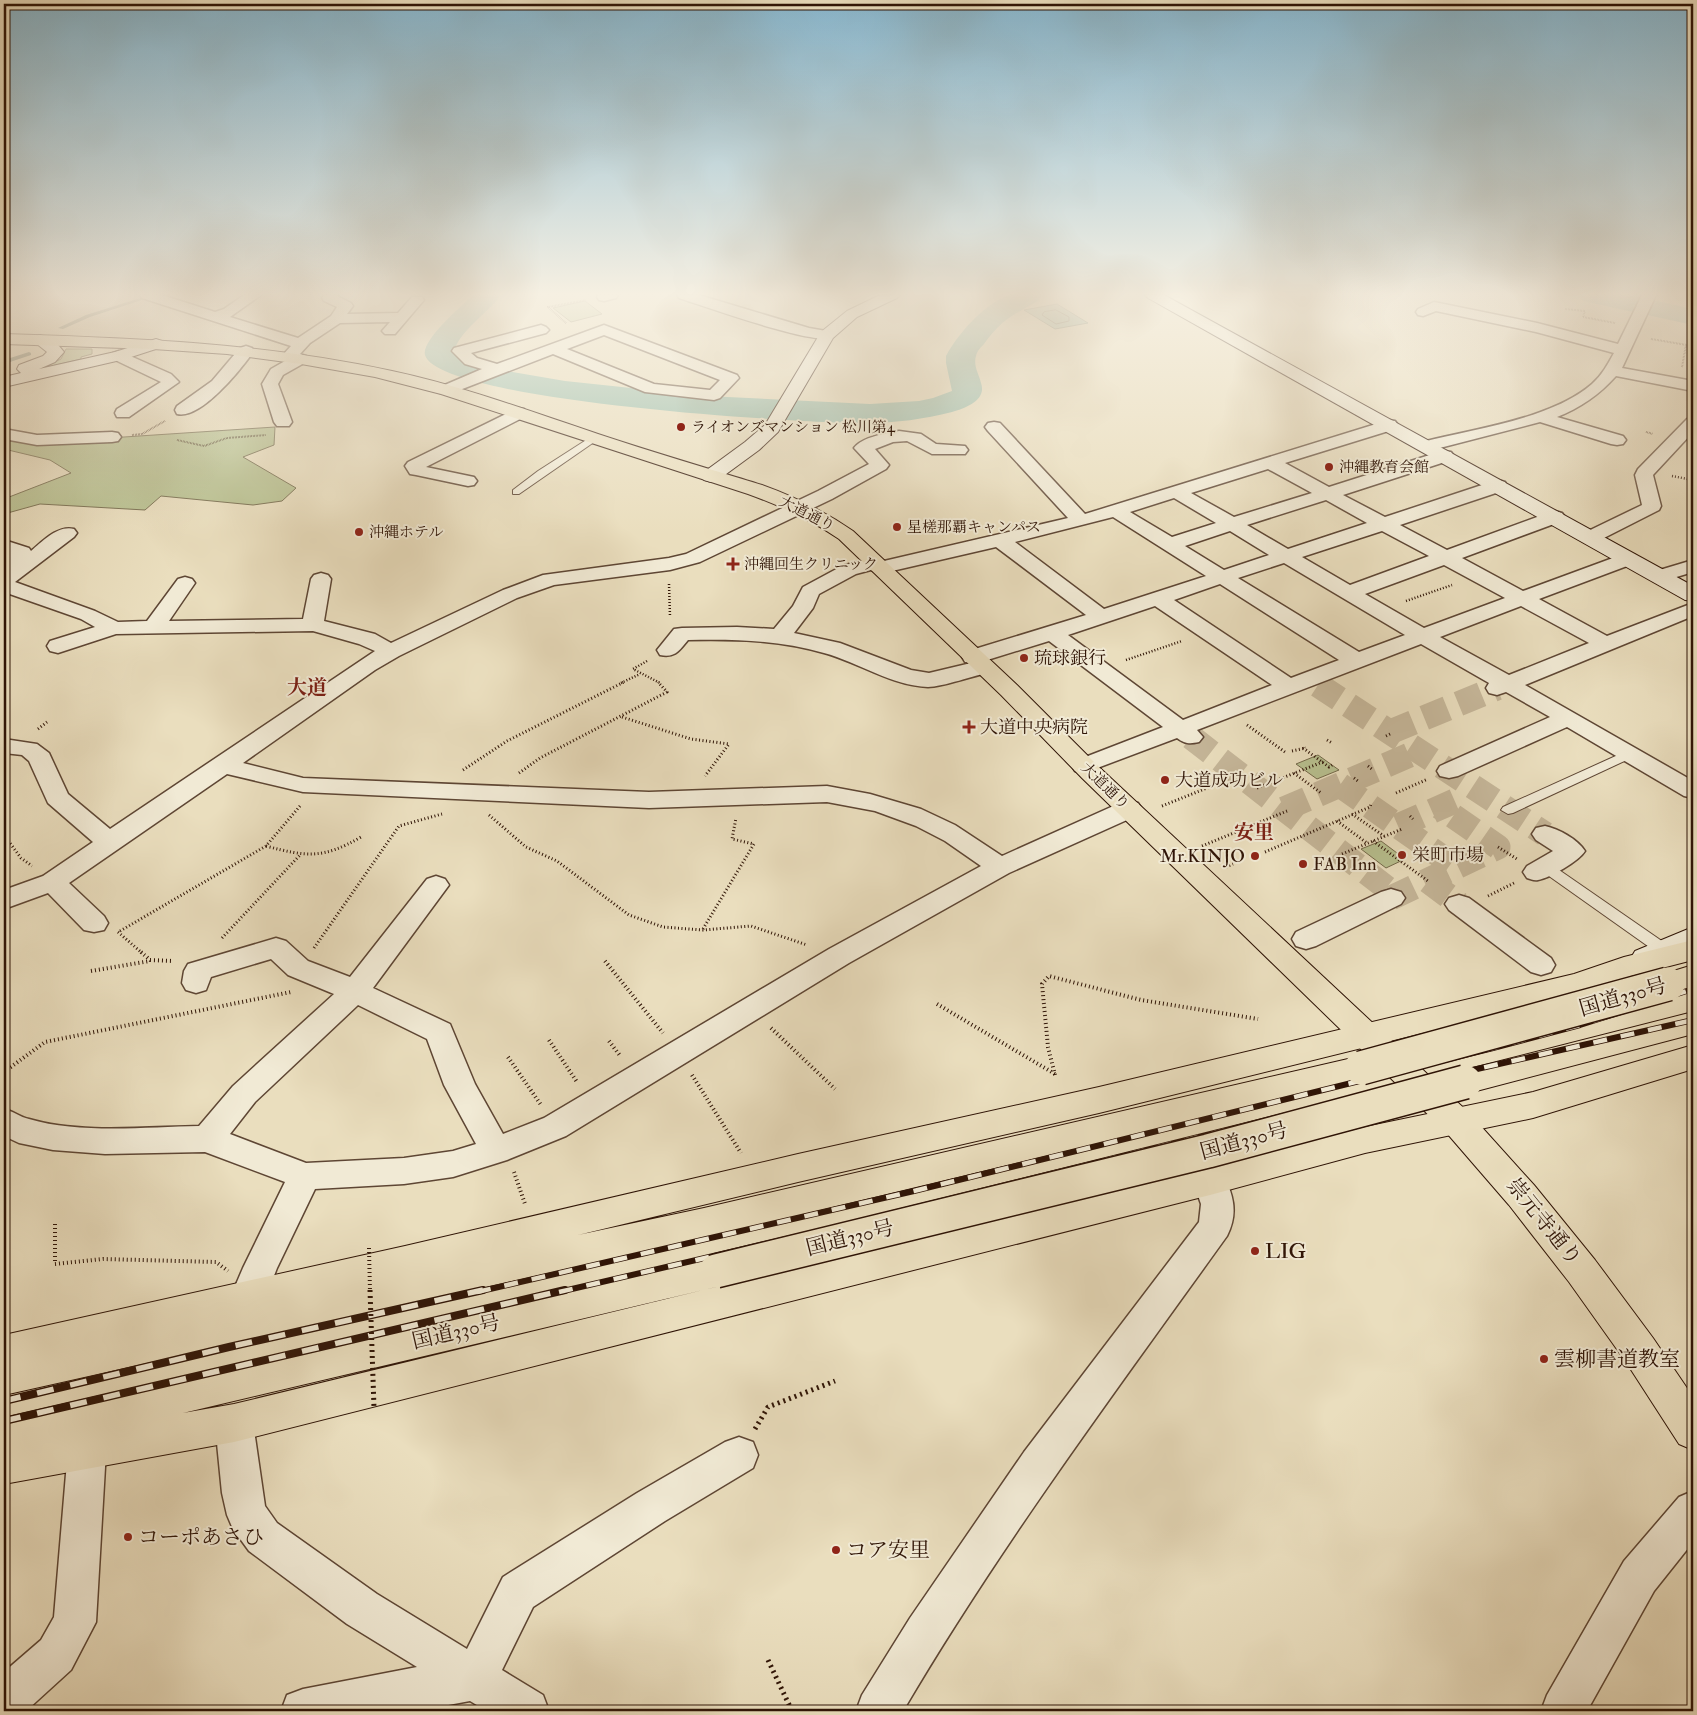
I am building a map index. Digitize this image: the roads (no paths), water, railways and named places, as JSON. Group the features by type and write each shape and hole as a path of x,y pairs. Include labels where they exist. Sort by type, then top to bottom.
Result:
{"main road":[{"name":"大道通り","path":"384,375 446,390 711,476 799,507 840,530 1367,1036"},
{"path":"4,1352 240,1285 406,1262 788,1170 1099,1100 1299,1050 1367,1036 1580,982 1624,967 1693,950"},
{"name":"国道330号","path":"4,1377 704,1224 1361,1068 1681,980"},
{"name":"国道330号","path":"4,1437 716,1271 1208,1151 1693,1023"},
{"name":"崇元寺通り","path":"1367,1036 1457,1122 1513,1183 1565,1247 1628,1333 1693,1431"},
{"path":"4,1465 234,1423 1210,1181 1365,1140 1533,1105 1693,1058"}],"street":[{"path":"4,382 35,375"},
{"path":"124,413 171,382 161,375"},
{"path":"183,410 216,388 230,375"},
{"path":"275,375 270,384 283,422"},
{"path":"446,390 481,375"},
{"path":"617,375 651,389 714,395"},
{"path":"714,395 731,378 723,375"},
{"path":"711,476 762,437 783,412 803,375"},
{"path":"1298,375 1660,576 1689,608 1502,686"},
{"path":"1428,446 1540,416 1576,402 1598,388 1609,375"},
{"path":"1634,375 1693,386"},
{"path":"670,379 714,395"},
{"path":"468,481 416,470 414,466 518,413"},
{"path":"1540,416 1616,440"},
{"path":"1591,537 1652,506 1644,475 1647,469 1693,423"},
{"path":"780,636 802,608 810,591 849,570 877,566 1081,521 1389,425"},
{"path":"994,427 1081,521"},
{"path":"4,434 37,440 112,436"},
{"path":"4,900 52,882 283,725 367,665 391,651 510,594 550,579 670,564 693,558 851,482 880,465 863,448 887,438 910,435 922,440 932,449 958,450"},
{"path":"1170,544 1445,456"},
{"path":"1269,462 1606,644"},
{"path":"1647,469 1669,475"},
{"path":"668,650 682,634 737,633 780,636 832,648 914,677 929,680 1052,634 1498,486"},
{"path":"1175,491 1422,636 1502,686 1568,718 1693,791"},
{"path":"1116,511 1357,661"},
{"path":"1348,593 1555,517"},
{"path":"4,581 67,533"},
{"path":"998,540 1102,617"},
{"path":"4,546 22,552 4,567"},
{"path":"1084,766 1186,733 1228,711 1305,684 1357,661 1628,559"},
{"path":"1660,576 1693,566"},
{"path":"313,625 321,579"},
{"path":"154,627 185,583"},
{"path":"4,585 88,615 114,628"},
{"path":"1158,598 1208,632 1305,684"},
{"path":"58,646 114,628 313,625 367,639 391,651"},
{"path":"1052,634 1186,733"},
{"path":"1449,771 1490,755 1568,718"},
{"path":"4,746 30,749 40,758 57,798 109,842"},
{"path":"222,765 303,785 445,802 486,793 649,800 828,794 856,797 881,804 938,826 1000,867"},
{"path":"4,1121 19,1130 53,1137 105,1141 207,1139 305,1176 404,1171 453,1164 501,1150 555,1127 839,956 1000,867 1129,809"},
{"path":"1540,869 1572,851 1545,834"},
{"path":"52,882 108,927"},
{"path":"207,1139 244,1094 346,987 436,885"},
{"path":"1306,939 1390,898"},
{"path":"1461,905 1541,965"},
{"path":"1624,967 1693,937"},
{"path":"196,984 198,970 276,948 298,968 346,987 439,1032 460,1085 501,1150"},
{"path":"240,1285 260,1268 305,1176"},
{"path":"878,1711 925,1633 1038,1465 1215,1226 1218,1204 1210,1181"},
{"path":"234,1423 242,1493 247,1515 262,1537 362,1609 527,1711"},
{"path":"4,1701 56,1654 75,1622 87,1450"},
{"path":"475,1678 518,1592 651,1507 739,1455"},
{"path":"1563,1711 1639,1576 1693,1511"},
{"path":"302,1711 475,1678"}],"lane":[{"path":"516,492 594,438"},
{"path":"1508,810 1629,754"},
{"path":"1540,869 1664,950"}],"waterway":[{"path":"486,375 565,390 635,398 773,410 858,414 919,410 955,401 963,397 967,392 964,375"}],"tunnel":[{"path":"1318,685 1419,751"},
{"path":"1390,732 1497,688"},
{"path":"1191,737 1284,809"},
{"path":"1284,809 1419,751"},
{"path":"1419,751 1545,834"},
{"path":"1340,785 1398,826"},
{"path":"1440,807 1457,800"},
{"path":"1396,895 1498,847 1440,807"},
{"path":"1398,826 1440,807"},
{"path":"1284,809 1396,895"},
{"path":"1398,826 1456,867"},
{"path":"1428,881 1459,904"},
{"path":"1391,898 1396,895"}],"railway":[{"path":"477,1292 914,1191 1493,1048 1580,1025 1693,989"},
{"path":"559,1292 829,1229 1411,1084 1693,1020"},
{"path":"4,1401 229,1347 483,1290"},
{"path":"4,1421 565,1290"}],"place":[{"name":"ライオンズマンション 松川第4","path":"681,427"},
{"name":"沖縄教育会館","path":"1329,467"},
{"name":"星槎那覇キャンパス","path":"897,527"},
{"name":"沖縄ホテル","path":"359,532"},
{"name":"沖縄回生クリニック","path":"733,564"},
{"name":"琉球銀行","path":"1024,658"},
{"name":"大道中央病院","path":"969,727"},
{"name":"大道成功ビル","path":"1165,780"},
{"name":"栄町市場","path":"1402,855"},
{"name":"Mr.KINJO","path":"1255,856"},
{"name":"FAB Inn","path":"1303,864"},
{"name":"LIG","path":"1255,1251"},
{"name":"雲柳書道教室","path":"1544,1359"},
{"name":"コーポあさひ","path":"128,1537"},
{"name":"コア安里","path":"836,1550"}],"district":[{"name":"大道","path":"307,687"},
{"name":"安里","path":"1254,832"}]}
